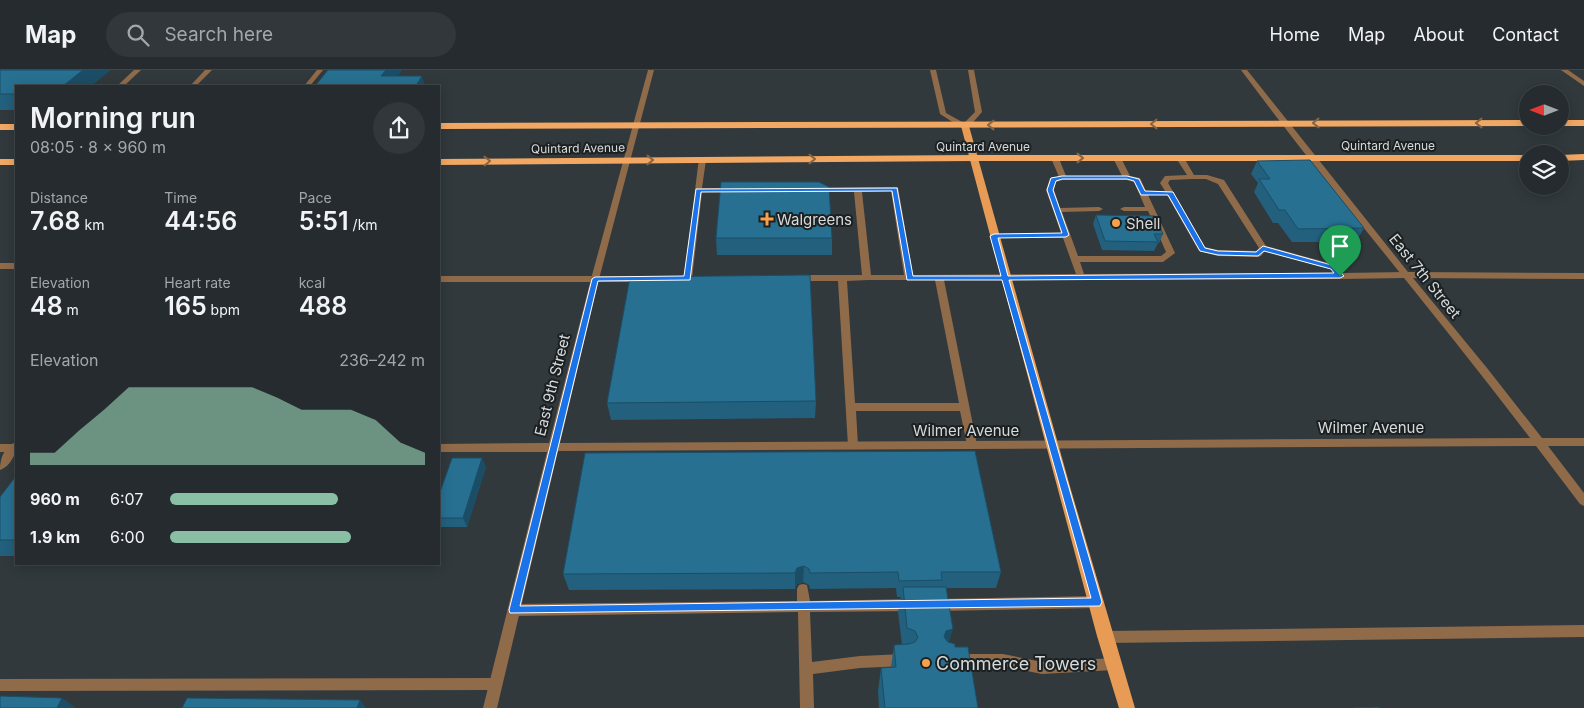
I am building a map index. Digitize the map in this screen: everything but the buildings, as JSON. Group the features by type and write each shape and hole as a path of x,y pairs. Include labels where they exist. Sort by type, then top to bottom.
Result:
{"highway":[{"name":"Quintard Avenue","path":"440,126 635,127 1519,123"},
{"path":"1569,123 1584,123"},
{"path":"0,127 15,127"},
{"name":"Quintard Avenue","path":"440,162 974,158 1519,158"},
{"path":"1569,158 1584,158"},
{"path":"0,162 15,162"}],"main road":[{"path":"965,126 1005,278 1097,602 1105,637 1127,708"}],"street":[{"path":"121,85 138,70"},
{"path":"194,85 209,70"},
{"path":"308,85 320,70"},
{"name":"East 9th Street","path":"490,708 595,279 650,70"},
{"path":"933,70 943,114 965,126 979,112 970,70"},
{"name":"East 7th Street","path":"1244,70 1406,275 1484,370 1584,501"},
{"path":"1564,70 1584,84"},
{"path":"1055,158 1062,178"},
{"path":"1117,158 1127,178"},
{"path":"1180,158 1192,177"},
{"path":"688,278 702,160"},
{"path":"1263,248 1258,254 1218,253 1202,249 1164,183 1168,178 1192,177 1207,177 1221,182 1263,248 1333,267 1340,276"},
{"path":"1074,259 1163,259 1171,253 1137,180 1127,178 1062,178 1053,180 1050,190 1080,278"},
{"path":"808,190 895,189 909,278"},
{"path":"698,190 738,190"},
{"path":"858,190 867,278"},
{"path":"1143,193 1170,193"},
{"path":"1057,210 1084,206 1099,209"},
{"path":"1126,207 1151,209"},
{"path":"994,236 1066,235"},
{"path":"0,266 15,266"},
{"path":"784,278 1584,276"},
{"path":"842,278 853,446"},
{"path":"939,278 972,445"},
{"path":"440,279 651,279"},
{"path":"850,407 964,407"},
{"name":"Wilmer Avenue","path":"440,448 1584,442"},
{"path":"0,448 15,447"},
{"path":"0,466 15,448"},
{"path":"803,589 807,708"},
{"path":"514,610 1097,602"},
{"path":"1105,637 1584,631"},
{"path":"806,669 860,662 904,660"},
{"path":"947,660 1003,660 1042,668 1114,664"},
{"path":"0,686 495,684"}],"place":[{"name":"Walgreens","path":"767,219"},
{"name":"Shell","path":"1116,223"},
{"name":"Commerce Towers","path":"926,663"}],"route":[{"path":"1340,276 1005,278 909,278 895,189 698,190 688,278 595,279 514,610 1097,602 1005,278 994,236 1066,235 1050,190 1053,180 1062,178 1127,178 1137,180 1143,193 1170,193 1202,249 1218,253 1258,254 1263,248 1333,267 1340,276"}]}
